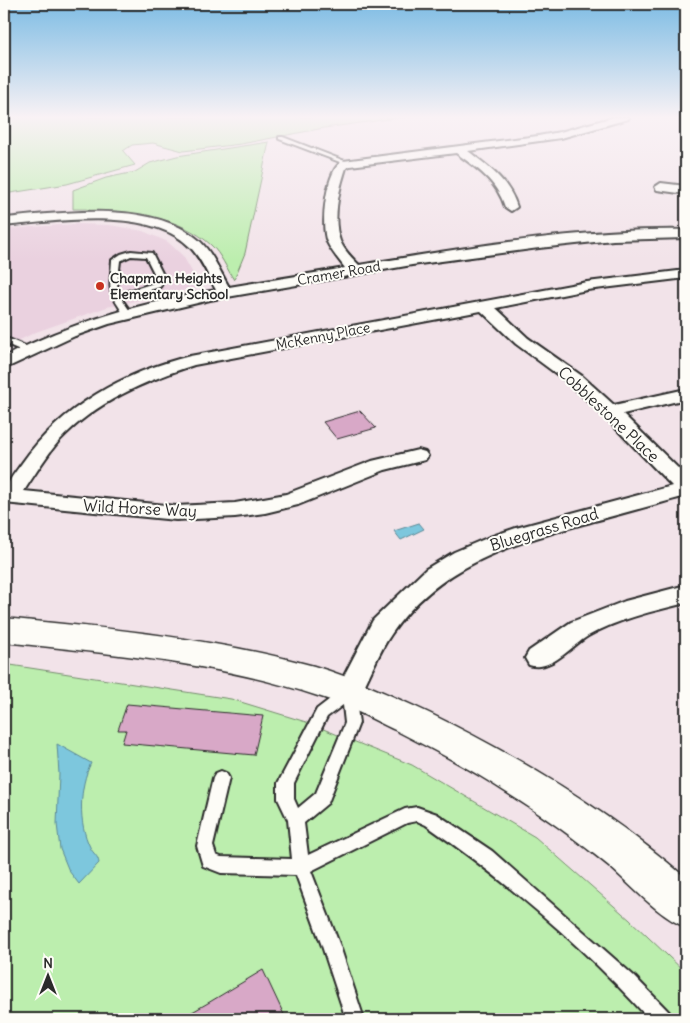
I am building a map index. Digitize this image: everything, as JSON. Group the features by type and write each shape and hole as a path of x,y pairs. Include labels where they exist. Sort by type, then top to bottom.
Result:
{"street":[{"path":"344,165 339,169 334,193 330,230 334,242 355,270"},
{"path":"479,165 504,187 511,207"},
{"path":"661,187 686,190"},
{"path":"4,222 90,216 122,218 152,223 174,230 199,248 225,293"},
{"name":"Cramer Road","path":"4,364 69,333 128,314 225,293 432,258 607,236 686,234"},
{"name":"McKenny Place","path":"6,497 55,434 91,405 160,370 190,361 587,286 686,274"},
{"name":"Cobblestone Place","path":"484,305 522,342 554,362 610,411 686,489"},
{"path":"610,411 686,394"},
{"name":"Wild Horse Way","path":"6,497 176,513 235,510 291,500 378,465 418,456"},
{"name":"Bluegrass Road","path":"348,692 382,627 434,575 462,558 495,543 524,533 686,489"},
{"path":"538,658 580,629 633,607 686,594"},
{"path":"4,630 175,649 310,679 348,692 441,735 544,795 652,874 686,906"}],"lane":[{"path":"116,297 157,285 161,279 149,255 137,252 121,256 116,260 116,272 112,287 116,297 128,314"},
{"path":"4,340 30,350"},
{"path":"296,820 322,798 352,723 348,692"},
{"path":"348,692 322,713 286,783 286,799 296,820 301,867 356,1019"},
{"path":"220,778 204,846 209,860 221,865 301,867 405,816 418,814 431,819 486,857 628,982 662,1019"}],"shaded area":[{"name":"Chapman Heights Elementary School","path":"75,224 110,225 143,231 168,242 183,256 199,284 195,288 107,307 36,332 4,348 4,229"}],"green space":[{"path":"4,165 135,165 67,184 4,194"},
{"path":"147,165 264,165 245,253 234,280 215,249 199,235 185,228 170,222 139,215 73,209 73,190 106,178 135,172"},
{"path":"4,664 231,699 306,722 412,765 535,837 630,920 686,973 686,1019 4,1019"}],"water":[{"path":"419,523 424,529 401,540 394,531"},
{"path":"57,744 91,763 82,794 82,816 86,837 99,863 79,884 69,871 60,849 57,824 59,774"}],"building":[{"path":"360,411 376,428 337,439 323,422"},
{"path":"127,704 263,716 254,755 122,743 126,730 118,730"},
{"path":"263,970 286,1019 180,1019 208,1003"}],"place":[{"name":"Chapman Heights Elementary School","path":"100,286"}]}
